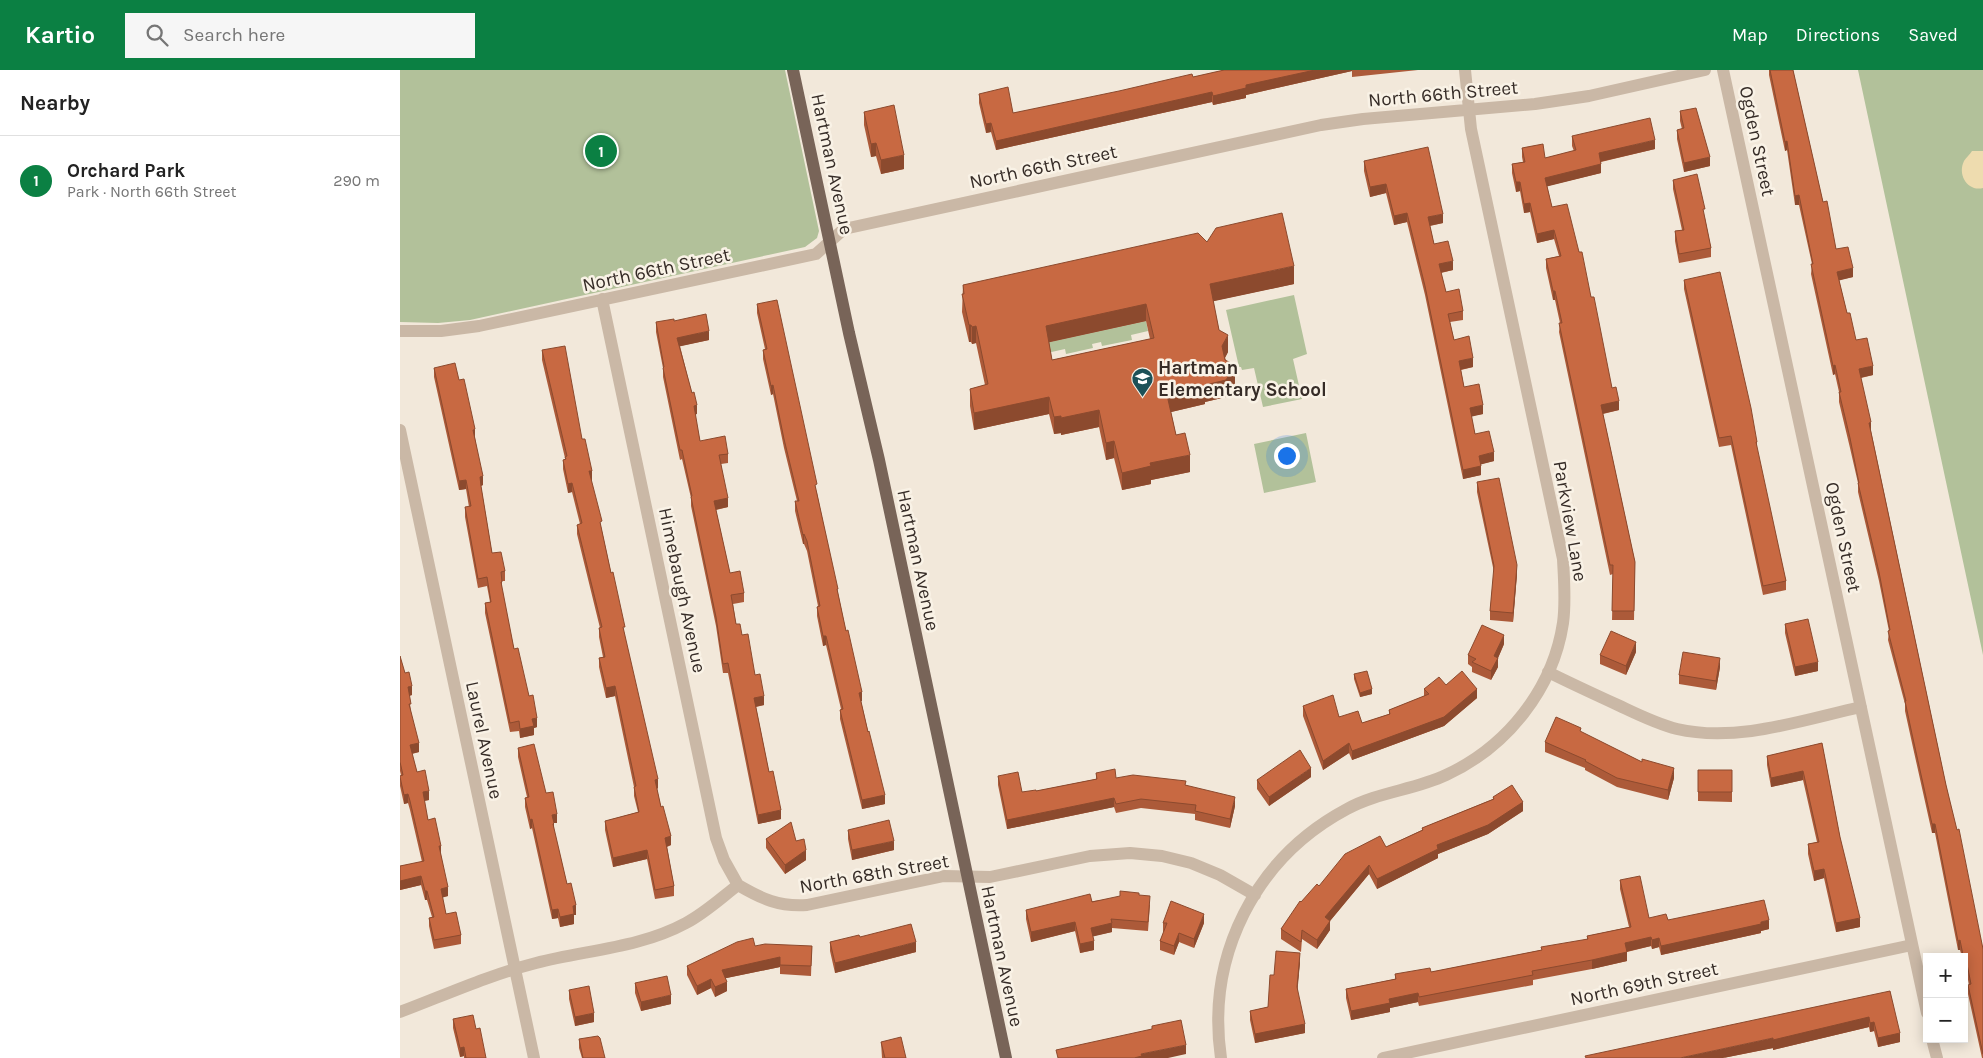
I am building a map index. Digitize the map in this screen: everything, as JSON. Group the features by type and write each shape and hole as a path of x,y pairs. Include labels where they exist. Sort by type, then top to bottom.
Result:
{"main road":[{"name":"Hartman Avenue","path":"793,70 881,470 1006,1058"}],"street":[{"name":"Parkview Lane","path":"1220,1058 1217,1036 1217,1012 1224,962 1244,913 1267,876 1286,854 1306,836 1329,820 1367,800 1446,776 1467,765 1487,751 1507,733 1525,712 1535,698 1556,656 1563,623 1565,594 1563,559 1471,129 1466,70"},
{"name":"North 66th Street","path":"400,331 441,331 479,326 816,254 844,229 1321,125 1363,119 1535,104 1589,96 1705,70"},
{"name":"Ogden Street","path":"1723,70 1924,998"},
{"name":"Himebaugh Avenue","path":"602,300 716,838 724,860 738,885"},
{"name":"Laurel Avenue","path":"400,430 534,1058"},
{"path":"1548,672 1652,721 1677,729 1701,733 1748,732 1861,707"},
{"name":"North 68th Street","path":"738,885 767,900 790,906 807,905 944,876 990,877 1090,856 1130,853 1148,854 1191,863 1207,869 1255,895"},
{"path":"400,1012 515,969 635,942 664,933 704,911 738,885"},
{"name":"North 69th Street","path":"1383,1058 1912,945"},
{"path":"1933,1043 1936,1058"}],"green space":[{"path":"400,70 785,70 819,231 817,238 805,247 470,320 438,323 400,322"},
{"path":"1858,70 1983,70 1983,655"},
{"path":"1294,295 1307,354 1293,359 1302,399 1263,407 1254,368 1242,370 1239,367 1226,310"},
{"path":"1146,321 1148,331 1131,335 1132,340 1102,346 1101,342 1092,344 1093,348 1066,354 1065,349 1047,353 1045,343"},
{"path":"1306,433 1316,482 1264,493 1254,444"}],"sand":[{"path":"1972,151 1983,151 1983,188 1978,189 1969,185 1963,177 1962,166"}],"building":[{"path":"1224,70 1315,70 1246,85 1246,88 1213,96 1212,92 996,141 991,123 986,124 979,94 1008,87 1013,113 1192,74 1193,77"},
{"path":"1770,70 1793,70 1823,202 1827,201 1836,249 1848,247 1853,268 1837,272 1856,340 1867,338 1873,366 1859,369 1871,422 1869,423 1946,785 1957,830 1959,829 1983,949 1983,1054 1968,985 1971,984 1968,969 1968,953 1963,953 1960,940 1958,941 1935,824 1932,824 1906,701 1888,631 1890,630 1879,572 1858,483 1839,392 1841,392 1835,365 1833,366 1811,264 1813,264 1799,195 1795,196 1787,141 1785,142"},
{"path":"894,105 904,155 881,160 876,143 871,144 864,112"},
{"path":"1696,108 1710,157 1684,163 1677,130 1684,128 1680,111"},
{"path":"1650,118 1655,140 1599,153 1601,164 1545,178 1552,207 1567,204 1579,252 1582,252 1591,297 1594,297 1612,388 1616,387 1619,401 1601,405 1635,562 1634,611 1612,611 1613,565 1610,565 1559,323 1562,323 1546,259 1561,256 1554,230 1537,234 1530,203 1524,204 1520,182 1516,182 1512,164 1525,162 1522,148 1543,144 1545,158 1576,150 1572,136"},
{"path":"1428,147 1443,214 1428,217 1434,244 1448,241 1453,261 1439,264 1446,292 1459,289 1463,311 1448,314 1454,340 1469,336 1473,358 1459,361 1464,387 1479,384 1483,405 1470,408 1475,434 1489,431 1494,452 1479,456 1481,466 1463,470 1425,286 1407,213 1394,216 1386,184 1370,187 1364,161"},
{"path":"1697,174 1711,248 1679,254 1675,231 1684,230 1673,180"},
{"path":"1282,213 1294,266 1210,284 1219,330 1228,335 1222,346 1225,360 1235,365 1226,380 1205,385 1205,387 1167,395 1176,435 1185,433 1190,455 1150,463 1151,466 1122,473 1114,441 1106,443 1099,410 1061,418 1061,416 1054,417 1049,397 974,413 970,389 988,384 976,326 972,327 969,325 962,294 964,294 963,285 1198,233 1207,242 1216,228","holes":["1146,304 1154,338 1052,360 1046,326"]},
{"path":"1720,272 1751,408 1756,442 1786,581 1763,586 1731,436 1719,438 1684,280"},
{"path":"777,300 817,484 815,485 846,631 848,630 862,692 859,693 885,795 862,800 840,710 843,709 826,636 823,636 817,607 820,606 807,541 803,535 795,501 799,501 773,385 771,386 763,350 767,349 757,304"},
{"path":"706,314 709,331 677,338 697,405 694,406 700,441 725,436 728,454 719,455 728,498 714,501 730,573 740,571 744,593 731,595 736,624 740,624 742,635 748,634 755,675 760,674 764,696 754,698 769,772 773,771 781,810 758,815 728,663 723,664 716,617 692,496 682,450 680,450 663,368 656,322 674,319 674,321"},
{"path":"565,346 582,439 585,439 592,471 589,471 602,521 600,522 611,573 613,572 625,627 623,627 658,779 655,780 661,807 663,806 671,836 665,838 674,886 655,890 647,850 613,858 605,821 639,812 634,787 636,786 615,686 606,688 599,658 605,657 599,628 602,627 577,525 582,523 572,483 568,484 563,460 567,456 542,350"},
{"path":"455,363 459,380 464,379 475,429 473,430 483,476 480,477 481,486 492,553 501,552 505,571 501,572 501,582 514,649 518,648 529,696 533,695 537,718 532,719 534,726 520,729 519,721 510,723 485,603 491,602 487,577 478,579 465,507 471,506 466,480 459,481 434,368"},
{"path":"1499,478 1517,565 1513,613 1490,611 1494,566 1477,482"},
{"path":"1808,619 1818,662 1795,667 1785,624"},
{"path":"1482,625 1504,635 1494,656 1498,658 1491,671 1472,662 1476,659 1468,655"},
{"path":"1611,631 1636,642 1626,666 1600,655"},
{"path":"1683,652 1720,658 1716,681 1679,675"},
{"path":"400,656 405,673 409,672 412,686 408,687 411,704 409,704 419,743 410,745 417,772 425,770 429,791 423,792 428,820 435,818 441,846 439,846 448,887 441,889 446,914 456,912 461,935 434,940 429,918 434,917 421,876 400,881 400,866 424,861 408,794 404,795 400,777 403,775 400,762"},
{"path":"1367,671 1372,689 1360,693 1354,674"},
{"path":"1462,671 1477,689 1444,717 1352,751 1349,743 1323,761 1303,706 1333,695 1339,717 1358,711 1362,723 1390,714 1389,710 1429,694 1424,689 1439,677 1446,685"},
{"path":"1556,717 1581,728 1580,731 1642,762 1642,759 1674,768 1668,790 1617,778 1586,760 1545,742"},
{"path":"1822,743 1840,837 1860,918 1836,923 1824,869 1814,871 1808,844 1819,842 1803,771 1771,778 1767,756"},
{"path":"534,744 546,793 553,792 557,814 552,815 553,824 567,884 571,883 576,905 573,906 574,914 560,917 558,909 552,910 532,819 530,820 525,798 529,797 518,748"},
{"path":"1300,750 1311,768 1269,797 1257,780"},
{"path":"1115,769 1116,778 1133,775 1186,781 1185,785 1235,797 1230,819 1195,811 1196,805 1141,799 1116,804 1114,798 1007,820 998,776 1018,772 1022,792 1097,779 1096,773"},
{"path":"1698,770 1732,770 1732,792 1698,792"},
{"path":"1512,785 1523,802 1488,825 1437,845 1438,849 1377,879 1369,865 1325,917 1330,921 1317,940 1302,930 1301,942 1281,929 1300,901 1317,884 1319,886 1345,854 1380,836 1386,847 1423,830 1422,828 1494,799 1493,797"},
{"path":"889,820 894,841 852,850 848,830"},
{"path":"791,822 796,841 804,839 806,850 785,865 766,839"},
{"path":"1640,876 1649,918 1666,914 1668,920 1764,900 1769,920 1761,922 1761,924 1661,946 1659,938 1652,940 1651,937 1625,943 1627,952 1532,971 1533,975 1419,997 1418,993 1389,999 1390,1003 1351,1011 1346,989 1396,979 1395,974 1430,968 1431,972 1542,950 1541,947 1588,939 1587,936 1631,927 1620,880"},
{"path":"1120,891 1150,896 1148,922 1111,919 1112,923 1091,928 1094,941 1080,944 1075,922 1031,932 1026,910 1090,894 1092,902 1120,896"},
{"path":"1171,901 1204,914 1194,939 1179,933 1174,946 1160,941 1167,923 1163,923"},
{"path":"911,924 916,942 835,963 830,942 859,935 860,937"},
{"path":"753,938 755,946 765,944 812,946 811,966 780,965 780,957 722,970 727,982 715,987 711,979 697,986 687,966 737,942"},
{"path":"1276,951 1300,953 1297,987 1305,1024 1255,1034 1250,1011 1268,1007 1270,975 1274,975"},
{"path":"667,976 671,995 641,1002 635,983"},
{"path":"589,986 594,1013 575,1017 569,990"},
{"path":"1890,991 1900,1033 1878,1038 1874,1022 1870,1023 1869,1017 1773,1040 1773,1038 1680,1058 1586,1058 1585,1056"},
{"path":"473,1015 476,1029 480,1028 486,1058 466,1058 464,1047 460,1048 453,1019"},
{"path":"1181,1020 1186,1045 1141,1054 1142,1056 1134,1058 1058,1058 1056,1050 1152,1029 1152,1026"},
{"path":"598,1036 605,1058 583,1058 579,1039"},
{"path":"901,1037 906,1058 885,1058 881,1042"}],"place":[{"name":"Orchard Park","path":"601,151"},
{"name":"Hartman Elementary School","path":"1142,397"}]}
